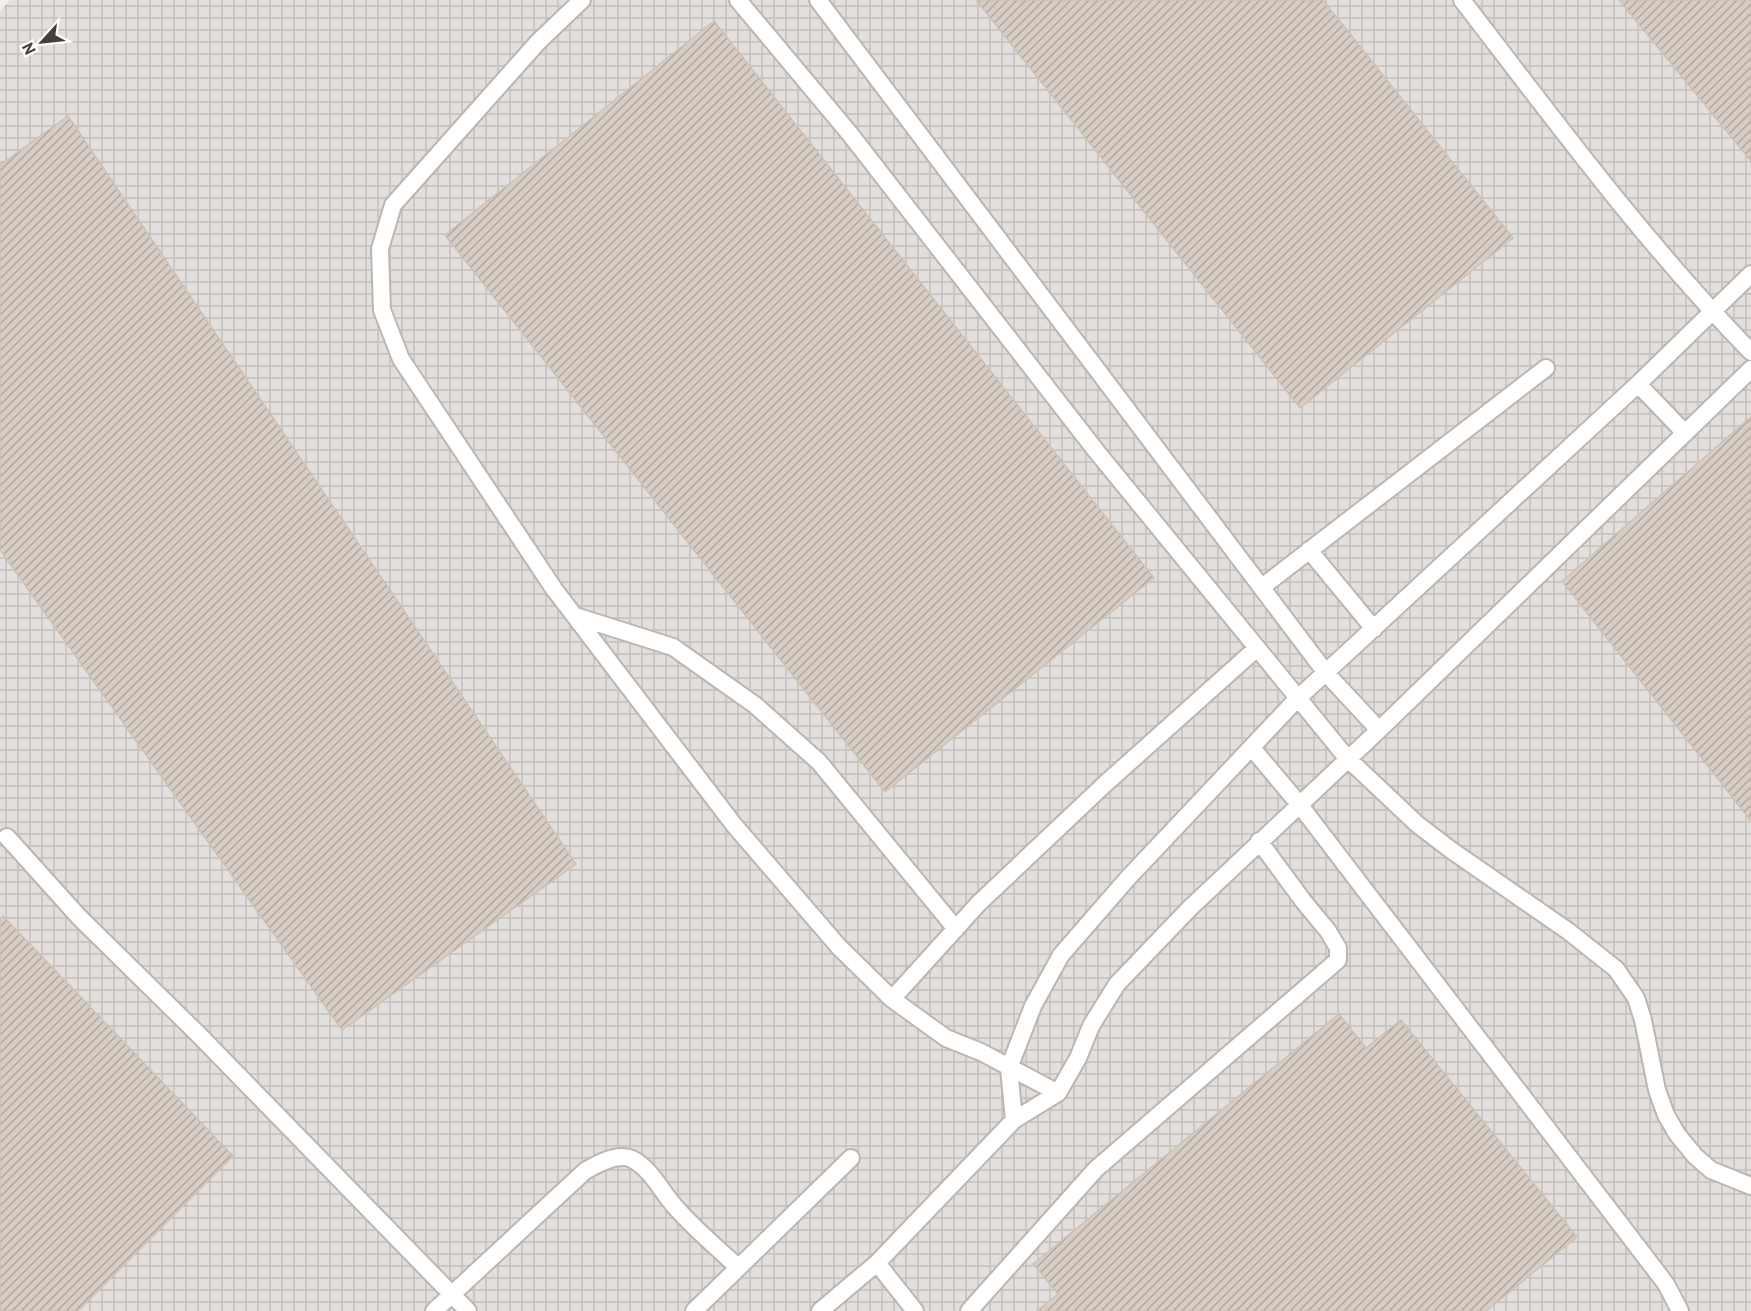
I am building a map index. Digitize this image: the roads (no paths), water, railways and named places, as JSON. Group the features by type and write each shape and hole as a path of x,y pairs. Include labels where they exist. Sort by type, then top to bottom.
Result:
{"lane":[{"path":"582,0 538,42 393,205 380,249 382,310 401,359 554,589 734,825 839,946 892,999 946,1038 981,1052 1058,1093"},
{"path":"738,0 850,134 1097,452 1347,758 1417,824 1616,969 1636,998 1643,1020 1657,1089 1666,1115 1677,1134 1695,1156 1711,1170 1751,1186"},
{"path":"818,0 1326,673 1378,730"},
{"path":"1462,0 1632,220 1711,311 1751,352"},
{"path":"1014,1120 1009,1068 1033,1006 1061,955 1128,878 1297,699 1638,384 1751,274"},
{"path":"1262,587 1546,368"},
{"path":"826,1309 877,1263 1014,1120 1058,1093 1078,1058 1091,1026 1117,984 1190,908 1378,730 1751,369"},
{"path":"1638,384 1684,433"},
{"path":"1309,550 1374,628"},
{"path":"575,616 673,647 755,705 819,762 956,929"},
{"path":"892,999 979,903 1097,792 1257,648"},
{"path":"1252,748 1299,804 1666,1284 1680,1311"},
{"path":"7,837 79,917 200,1036 468,1311"},
{"path":"969,1311 1096,1169 1338,960 1338,948 1329,931 1304,902 1259,841"},
{"path":"434,1311 585,1172 601,1162 618,1158 631,1159 642,1167 676,1208 738,1268"},
{"path":"694,1311 851,1158"},
{"path":"877,1263 915,1311"}]}
